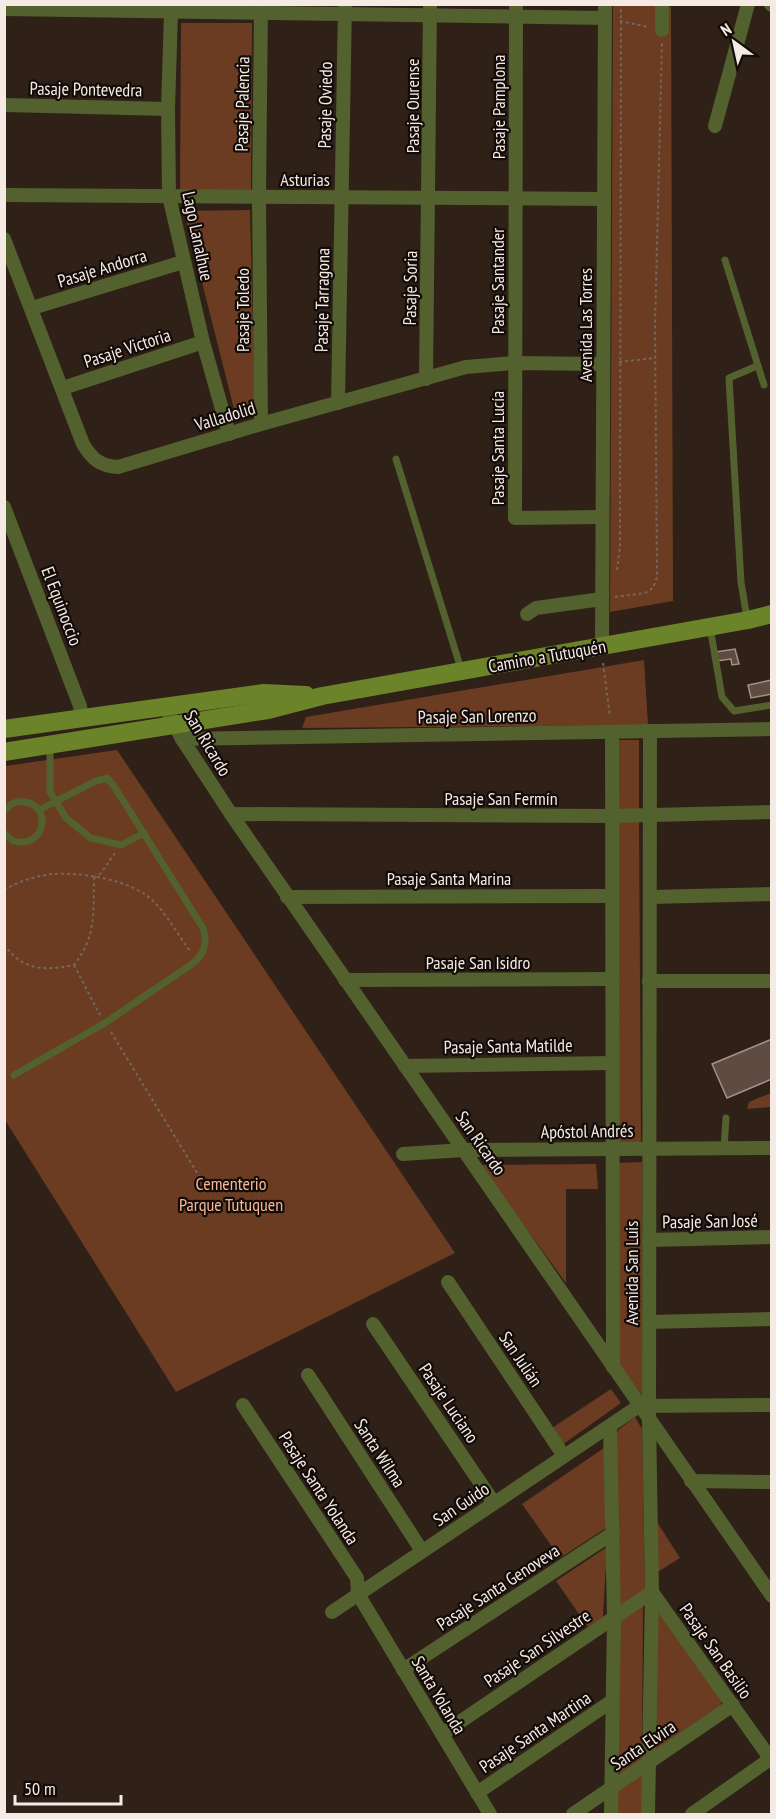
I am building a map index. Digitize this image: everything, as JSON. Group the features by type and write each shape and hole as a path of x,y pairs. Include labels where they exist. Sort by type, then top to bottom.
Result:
{"street":[{"path":"662,30 663,4"},
{"path":"715,126 748,4"},
{"path":"4,9 77,7 605,11"},
{"name":"Lago Lanalhue","path":"172,8 168,109 169,196 203,342 229,434"},
{"name":"Pasaje Palencia","path":"259,196 261,9"},
{"name":"Pasaje Oviedo","path":"341,197 345,9"},
{"name":"Pasaje Ourense","path":"429,198 430,10"},
{"name":"Pasaje Pamplona","path":"515,198 516,10"},
{"name":"Avenida Las Torres","path":"602,646 605,11"},
{"name":"Pasaje Pontevedra","path":"4,105 168,109"},
{"name":"Asturias","path":"4,195 604,199"},
{"name":"Pasaje Toledo","path":"259,196 261,424"},
{"name":"Pasaje Tarragona","path":"338,403 341,197"},
{"name":"Pasaje Soria","path":"426,378 429,198"},
{"name":"Pasaje Santander","path":"514,363 515,198"},
{"name":"Valladolid","path":"4,239 83,444 96,462 107,467 118,467 261,424 466,367 514,363 603,364"},
{"name":"Pasaje Andorra","path":"32,308 183,262"},
{"name":"Pasaje Victoria","path":"63,388 203,342"},
{"name":"Pasaje Santa Lucía","path":"514,363 516,518 602,517"},
{"name":"El Equinoccio","path":"4,507 80,706 82,718"},
{"path":"526,614 536,608 602,599"},
{"name":"Camino a Tutuquén","path":"5,751 178,732 322,696 710,627 771,614"},
{"name":"Camino a Tutuquén","path":"4,729 264,693 322,696"},
{"name":"San Ricardo","path":"166,708 178,732 287,897 771,1596"},
{"path":"50,746 55,723"},
{"name":"Pasaje San Lorenzo","path":"178,732 612,732 771,729"},
{"name":"Avenida San Luis","path":"648,1815 652,1592 645,1411 649,1322 650,731"},
{"name":"Avenida San Luis","path":"612,732 613,1368"},
{"name":"Pasaje San Fermín","path":"231,814 612,816 771,812"},
{"path":"650,897 771,894"},
{"name":"Pasaje Santa Marina","path":"287,897 612,896"},
{"name":"Pasaje San Isidro","path":"345,980 612,979"},
{"path":"649,981 771,981"},
{"name":"Pasaje Santa Matilde","path":"405,1066 612,1063"},
{"name":"Apóstol Andrés","path":"403,1154 463,1150 771,1148"},
{"name":"Pasaje San José","path":"649,1240 771,1238"},
{"name":"San Julián","path":"448,1282 564,1456"},
{"path":"649,1322 771,1319"},
{"name":"Pasaje Luciano","path":"373,1324 494,1503"},
{"name":"Santa Wilma","path":"308,1375 422,1551"},
{"name":"Pasaje Santa Yolanda","path":"243,1405 357,1578 358,1594"},
{"path":"611,1815 614,1617 610,1426 645,1411 771,1405"},
{"name":"San Guido","path":"332,1612 610,1426"},
{"path":"691,1481 771,1482"},
{"name":"Pasaje Santa Genoveva","path":"403,1670 613,1533"},
{"path":"756,1572 771,1572"},
{"name":"Pasaje San Silvestre","path":"442,1734 652,1592"},
{"name":"Pasaje San Basilio","path":"652,1592 771,1760"},
{"name":"Santa Yolanda","path":"358,1594 490,1815"},
{"name":"Pasaje Santa Martina","path":"477,1792 612,1701"},
{"name":"Santa Elvira","path":"573,1815 733,1705"},
{"path":"692,1815 771,1760"}],"lane":[{"path":"725,260 764,386"},
{"path":"748,620 741,582 729,378 757,366"},
{"path":"396,459 462,671"},
{"path":"710,627 722,697 734,711 771,705"},
{"path":"50,746 50,792 66,818 91,838 121,845 144,833"},
{"path":"14,1075 105,1023 197,960 205,944 203,928 107,778 96,781 39,810"},
{"path":"4,811 10,805 24,801 39,810 42,818 42,829 33,840 19,843 9,839 4,833"},
{"path":"724,1148 726,1118"}],"path":[{"path":"617,574 620,547 621,4"},
{"path":"602,599 645,592 653,588 657,577 655,358 662,30 621,21 605,11"},
{"path":"603,364 655,358"},
{"path":"602,646 612,732"},
{"path":"94,878 101,873 121,845"},
{"path":"4,890 28,879 67,874 129,886 154,901 197,960"},
{"path":"4,944 15,956 32,966 50,970 74,965 91,936 94,916 94,878"},
{"path":"74,965 105,1023 199,1176"}],"green space":[{"path":"613,5 671,7 673,601 610,612"},
{"path":"181,23 252,23 251,190 180,191"},
{"path":"250,210 255,413 236,417 184,211"},
{"path":"644,660 648,725 302,728 306,717"},
{"path":"615,740 639,740 639,809 615,809"},
{"name":"Cementerio Parque Tutuquen","path":"117,750 455,1253 176,1392 5,1120 5,766"},
{"path":"618,820 639,820 641,1143 616,1142"},
{"path":"771,1093 771,1107 747,1109 749,1102"},
{"path":"642,1162 642,1395 614,1360 615,1163"},
{"path":"596,1164 598,1189 566,1189 566,1283 480,1165"},
{"path":"611,1389 621,1403 562,1445 552,1428"},
{"path":"635,1417 642,1429 645,1592 620,1607 616,1438 618,1430"},
{"path":"604,1448 606,1528 560,1558 522,1504"},
{"path":"657,1522 680,1558 656,1573"},
{"path":"607,1547 603,1617 588,1627 556,1581"},
{"path":"656,1604 721,1696 721,1705 657,1749 653,1747"},
{"path":"643,1605 642,1759 623,1774 617,1772 619,1620"},
{"path":"642,1775 642,1814 617,1814 617,1791"}],"building":[{"path":"735,649 739,664 732,665 731,659 717,661 715,652"},
{"path":"772,680 772,694 751,698 748,685"},
{"path":"772,1039 772,1079 727,1098 712,1064"}]}
